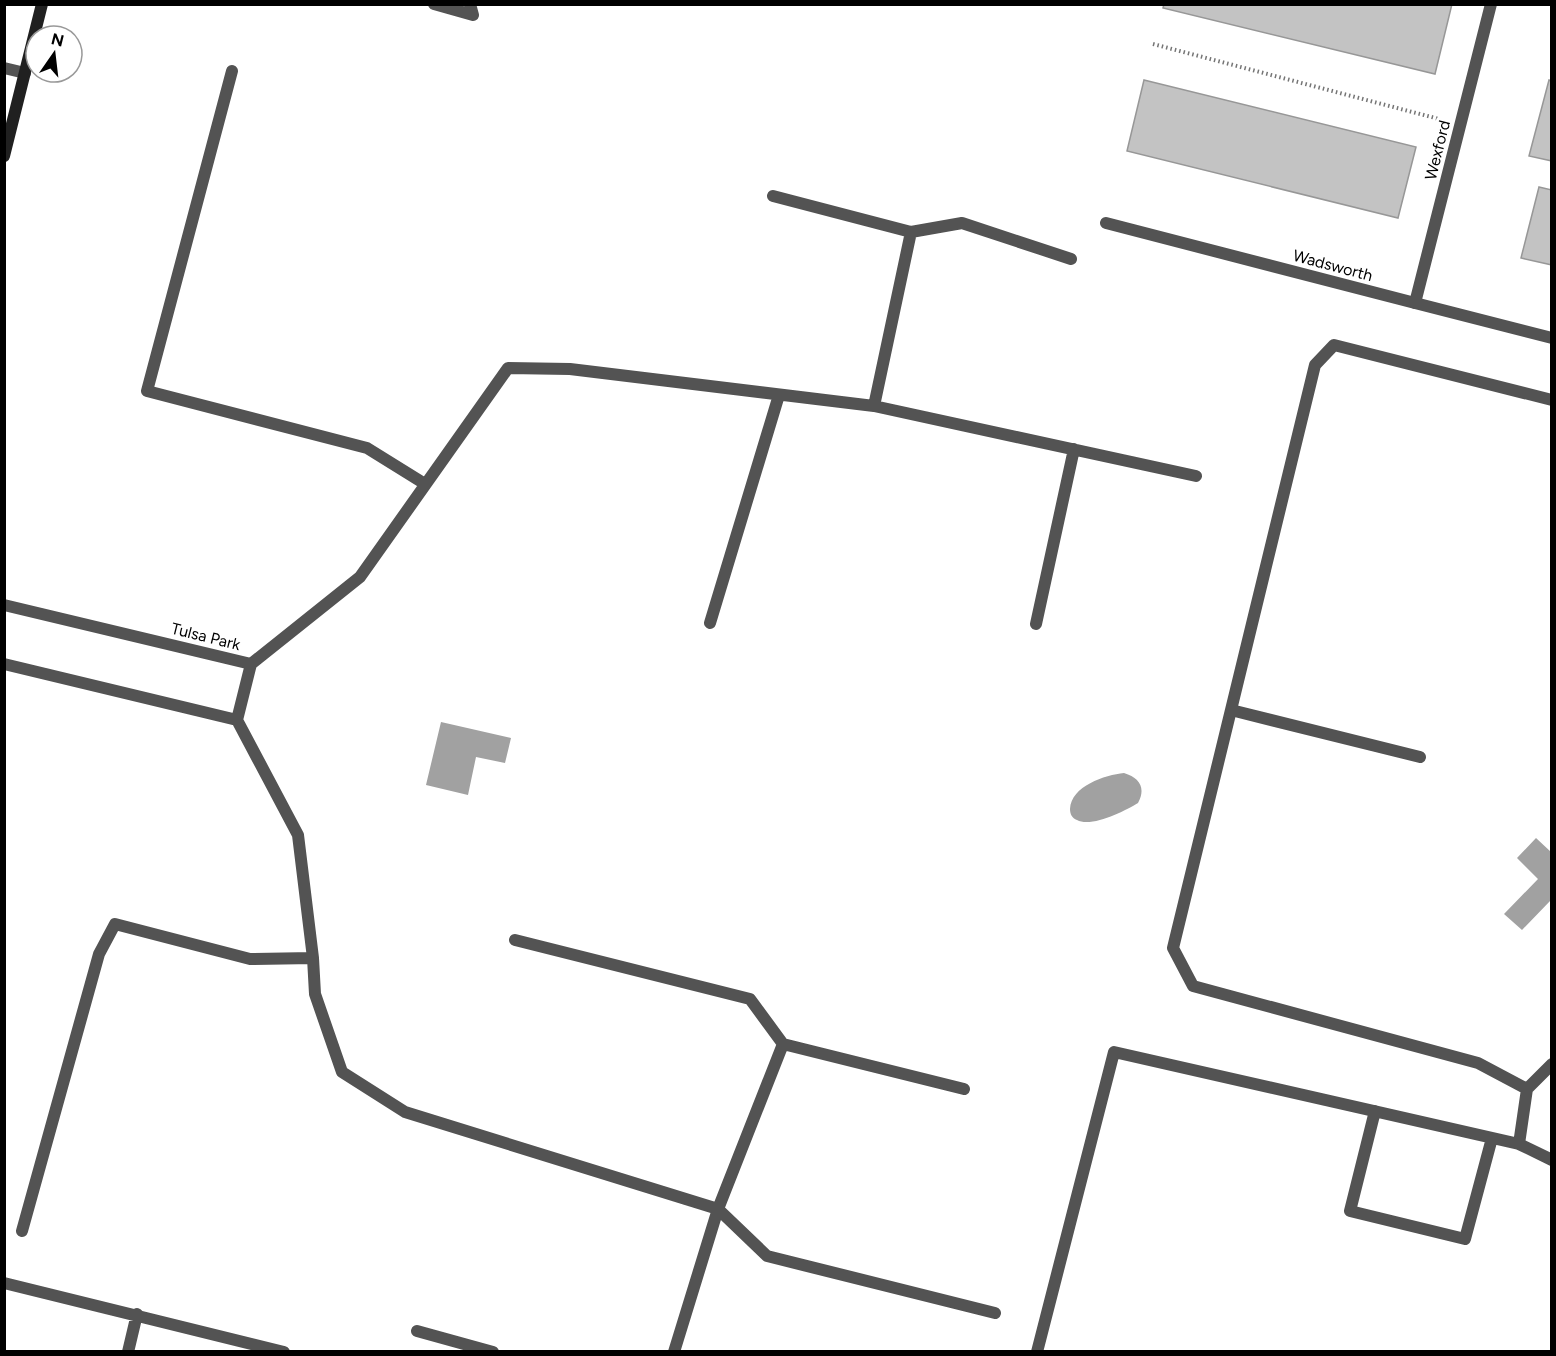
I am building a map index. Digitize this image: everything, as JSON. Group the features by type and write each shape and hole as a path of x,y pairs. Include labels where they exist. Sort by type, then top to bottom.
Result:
{"street":[{"path":"37,24 42,4"},
{"path":"434,4 473,15 470,4"},
{"name":"Wexford","path":"1415,303 1491,4"},
{"path":"4,68 24,73"},
{"path":"231,71 147,391 367,448 425,484"},
{"path":"4,156 8,124 24,76"},
{"path":"773,196 911,232 962,223 1071,259"},
{"name":"Wadsworth","path":"1107,223 1551,338"},
{"path":"874,406 911,232"},
{"path":"1527,1089 1478,1063 1193,986 1173,948 1315,365 1334,345 1551,400"},
{"path":"251,664 360,577 508,368 570,369 874,406 1196,476"},
{"path":"710,623 778,395"},
{"path":"1035,624 1074,449"},
{"name":"Tulsa Park","path":"4,605 251,664 237,720"},
{"path":"4,664 237,720 298,836 313,958 315,994 342,1072 405,1113 718,1209 767,1256 995,1313"},
{"path":"1231,710 1420,757"},
{"path":"22,1231 99,954 115,924 250,959 313,958"},
{"path":"514,940 750,999 783,1044 964,1089"},
{"path":"674,1352 718,1209 783,1044"},
{"path":"1037,1352 1114,1052 1519,1144 1551,1160"},
{"path":"1519,1144 1527,1089 1551,1064"},
{"path":"1375,1111 1350,1211 1465,1239 1492,1138"},
{"path":"4,1283 284,1352"},
{"path":"128,1352 137,1314"},
{"path":"417,1331 493,1352"}],"path":[{"path":"1153,44 1460,124"}],"shaded area":[{"path":"441,722 511,738 505,763 476,757 468,795 426,785"},
{"path":"1124,773 1140,784 1141,793 1138,803 1117,814 1091,822 1083,822 1073,817 1070,809 1076,794 1099,779"},
{"path":"1536,838 1551,852 1551,900 1522,930 1504,914 1538,879 1517,858"}],"building":[{"path":"1164,4 1452,4 1435,74 1163,8"},
{"path":"1144,80 1416,147 1398,218 1127,151"},
{"path":"1549,80 1552,81 1552,161 1529,156"},
{"path":"1539,187 1552,190 1552,265 1521,258"}]}
